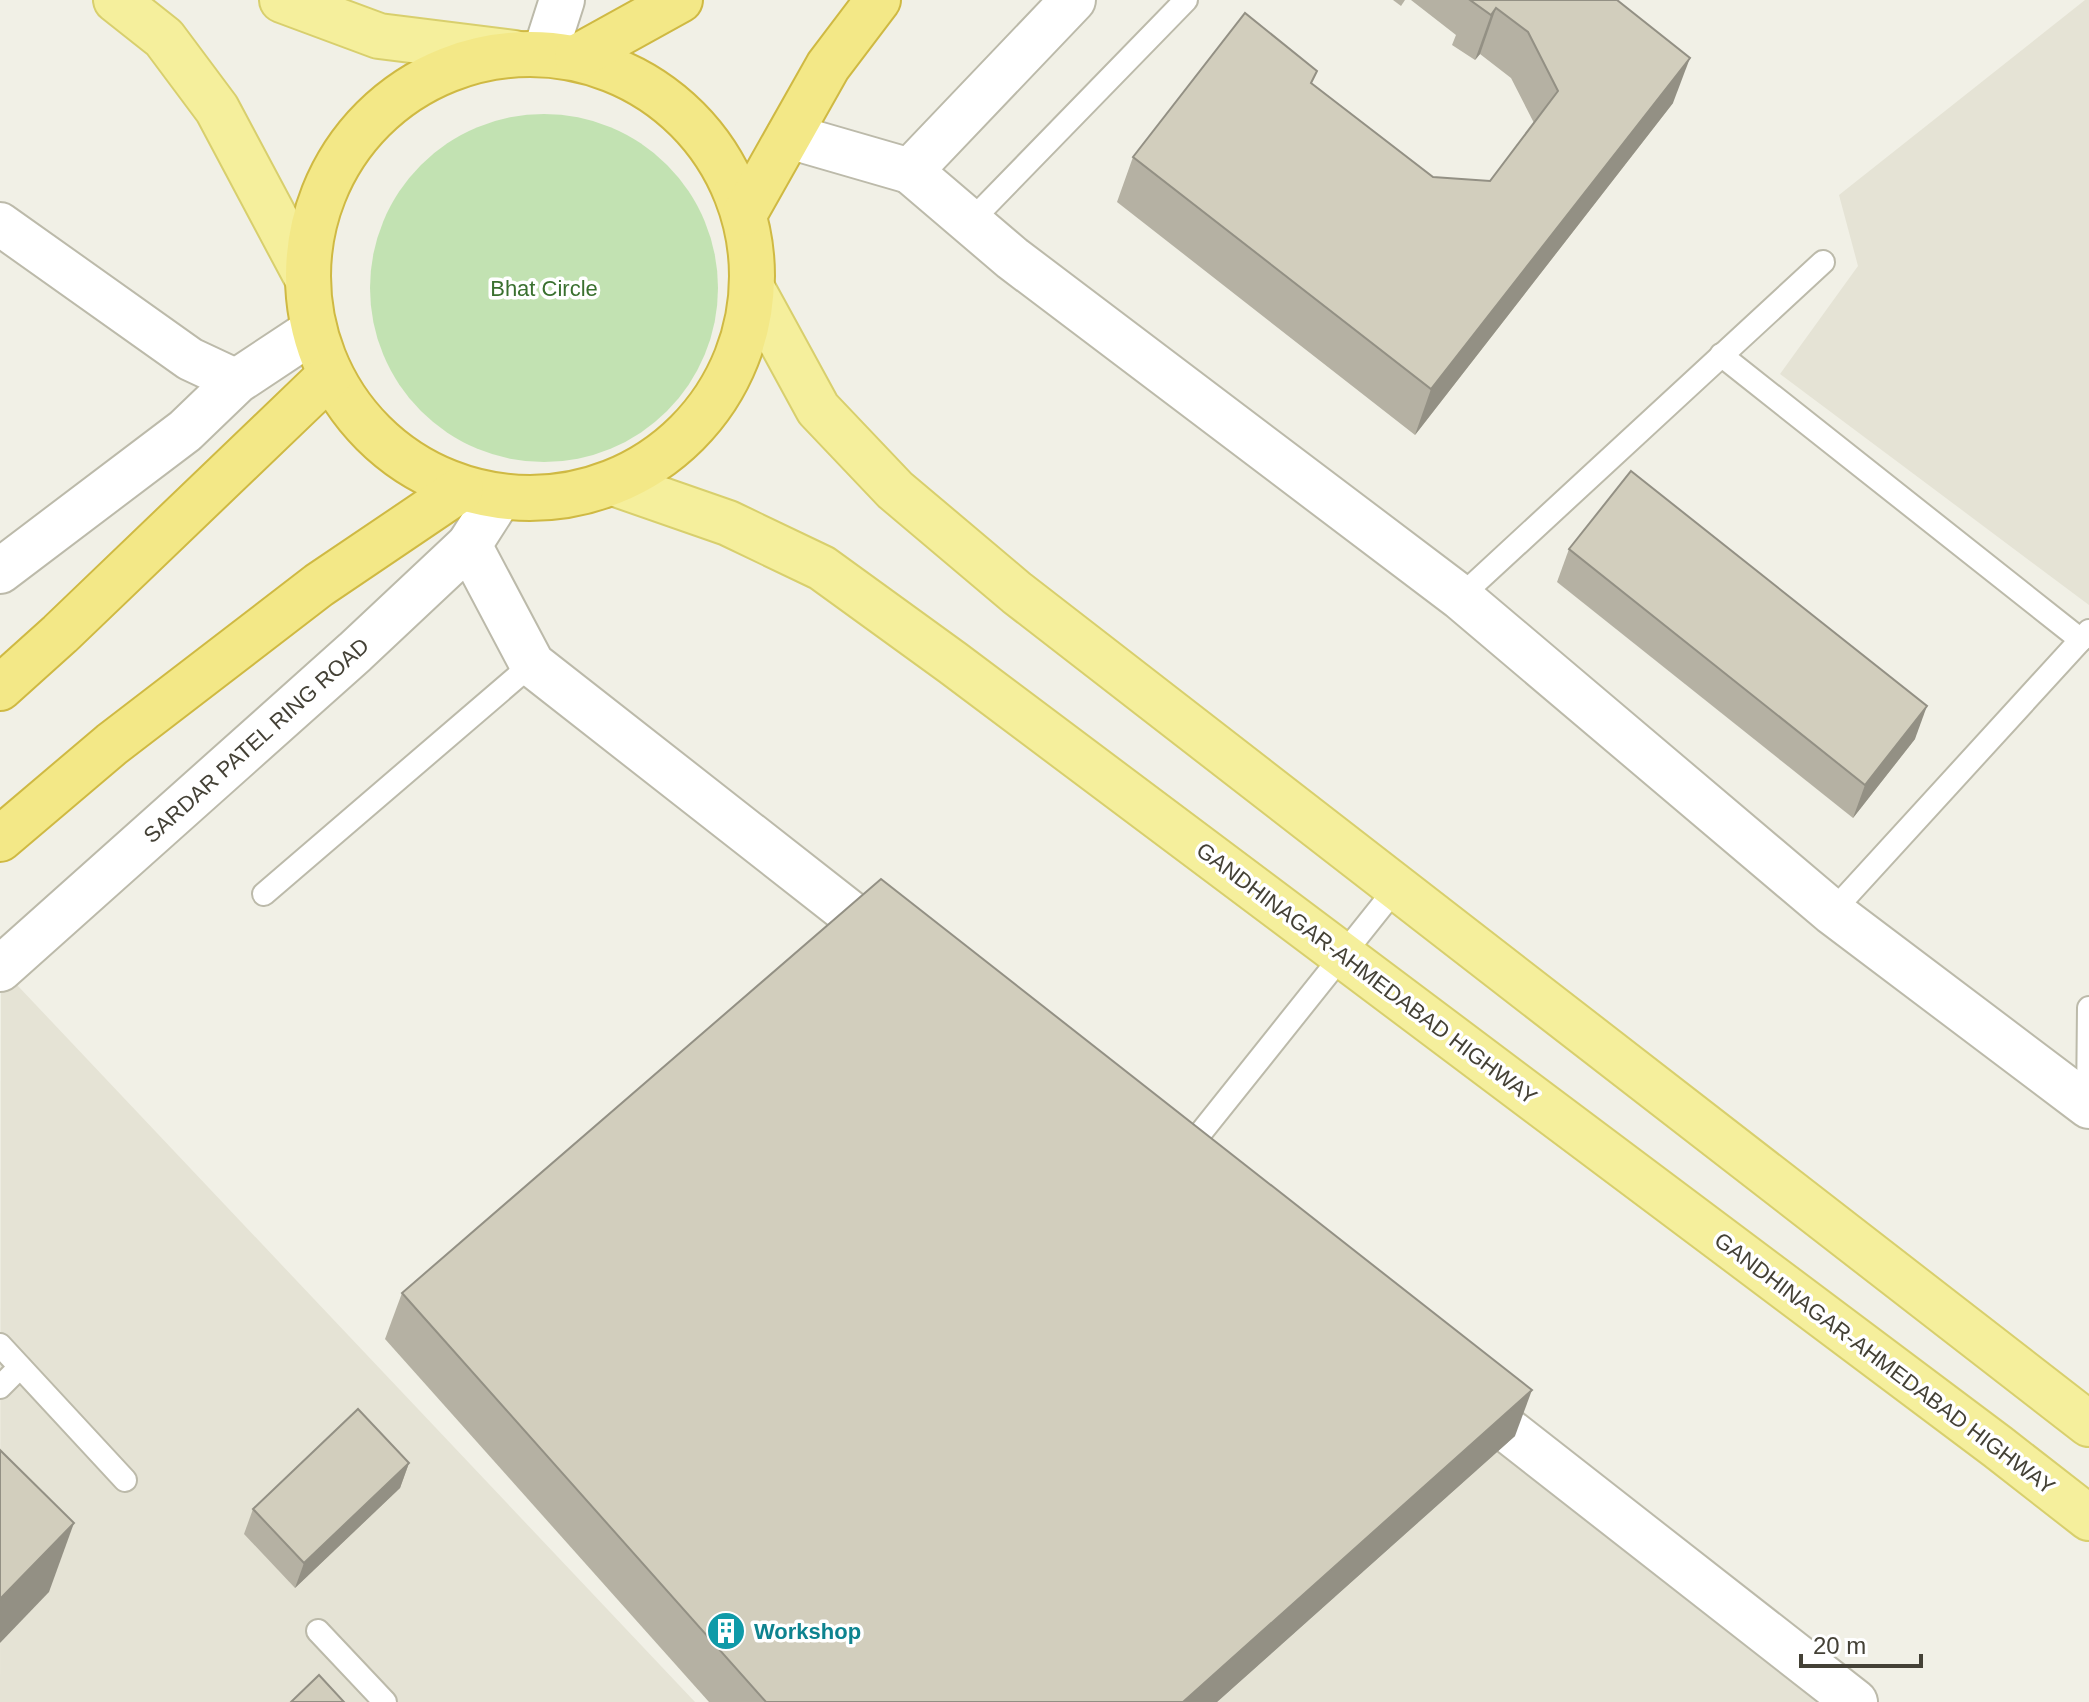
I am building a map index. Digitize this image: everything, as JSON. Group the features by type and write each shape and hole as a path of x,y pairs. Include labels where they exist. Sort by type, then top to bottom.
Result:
{"highway":[{"path":"545,54 634,77 682,111 721,158 745,213 753,290 740,351 711,407 667,452 613,483 557,498 480,493 407,463 362,424 330,375 314,330 307,278 317,211 345,151 391,102 449,68 545,54 680,0"},
{"path":"745,213 828,66 878,0"},
{"path":"0,688 330,375"},
{"path":"0,839 112,744 319,585 480,493"}],"main road":[{"path":"116,0 164,38 217,109 307,278"},
{"path":"282,0 379,36 545,54"},
{"path":"753,290 818,409 895,490 1017,593 2089,1424"},
{"name":"GANDHINAGAR-AHMEDABAD HIGHWAY","path":"613,483 728,523 822,568 1344,956 2089,1518"}],"street":[{"path":"545,54 562,0"},
{"path":"910,171 1073,0"},
{"path":"789,136 910,171 1012,258 1460,597 1832,912 2088,1106"},
{"path":"0,224 190,359 237,381"},
{"path":"0,571 185,431 237,381 314,330"},
{"name":"SARDAR PATEL RING ROAD","path":"0,969 355,652 469,545 480,493"},
{"path":"469,545 532,664 926,974"},
{"path":"1442,1378 1855,1702"}],"lane":[{"path":"970,222 1186,0"},
{"path":"1460,597 1823,262"},
{"path":"1721,355 2085,635 1832,912"},
{"path":"264,894 532,664"},
{"path":"1175,1169 1397,887"},
{"path":"2088,1106 2089,1008"},
{"path":"0,1345 125,1480"},
{"path":"0,1387 20,1367"},
{"path":"318,1631 385,1702"}],"shaded area":[{"path":"2085,0 2089,0 2089,605 1780,374 1858,266 1839,195"},
{"path":"1,968 695,1702 0,1702"},
{"path":"1515,1436 1855,1702 1217,1702"}],"green space":[{"name":"Bhat Circle","path":"544,114 578,117 611,127 641,143 667,165 689,191 705,221 715,254 718,288 715,322 705,355 689,385 667,411 641,433 611,449 578,459 544,462 510,459 477,449 447,433 421,411 399,385 383,355 373,322 370,288 373,254 383,221 399,191 421,165 447,143 477,127 510,117"}],"building":[{"path":"1470,0 1617,0 1690,58 1431,389 1133,157 1245,13 1317,71 1311,83 1433,177 1490,181 1558,91 1528,32 1496,8 1491,15"},
{"path":"1631,471 1927,706 1865,785 1569,549"},
{"path":"881,879 1532,1390 1183,1702 766,1702 402,1293"},
{"path":"358,1409 409,1463 304,1563 253,1509"},
{"path":"0,1450 74,1523 0,1599"},
{"path":"319,1675 344,1702 291,1702"}],"place":[{"name":"Workshop","path":"726,1631"}]}
